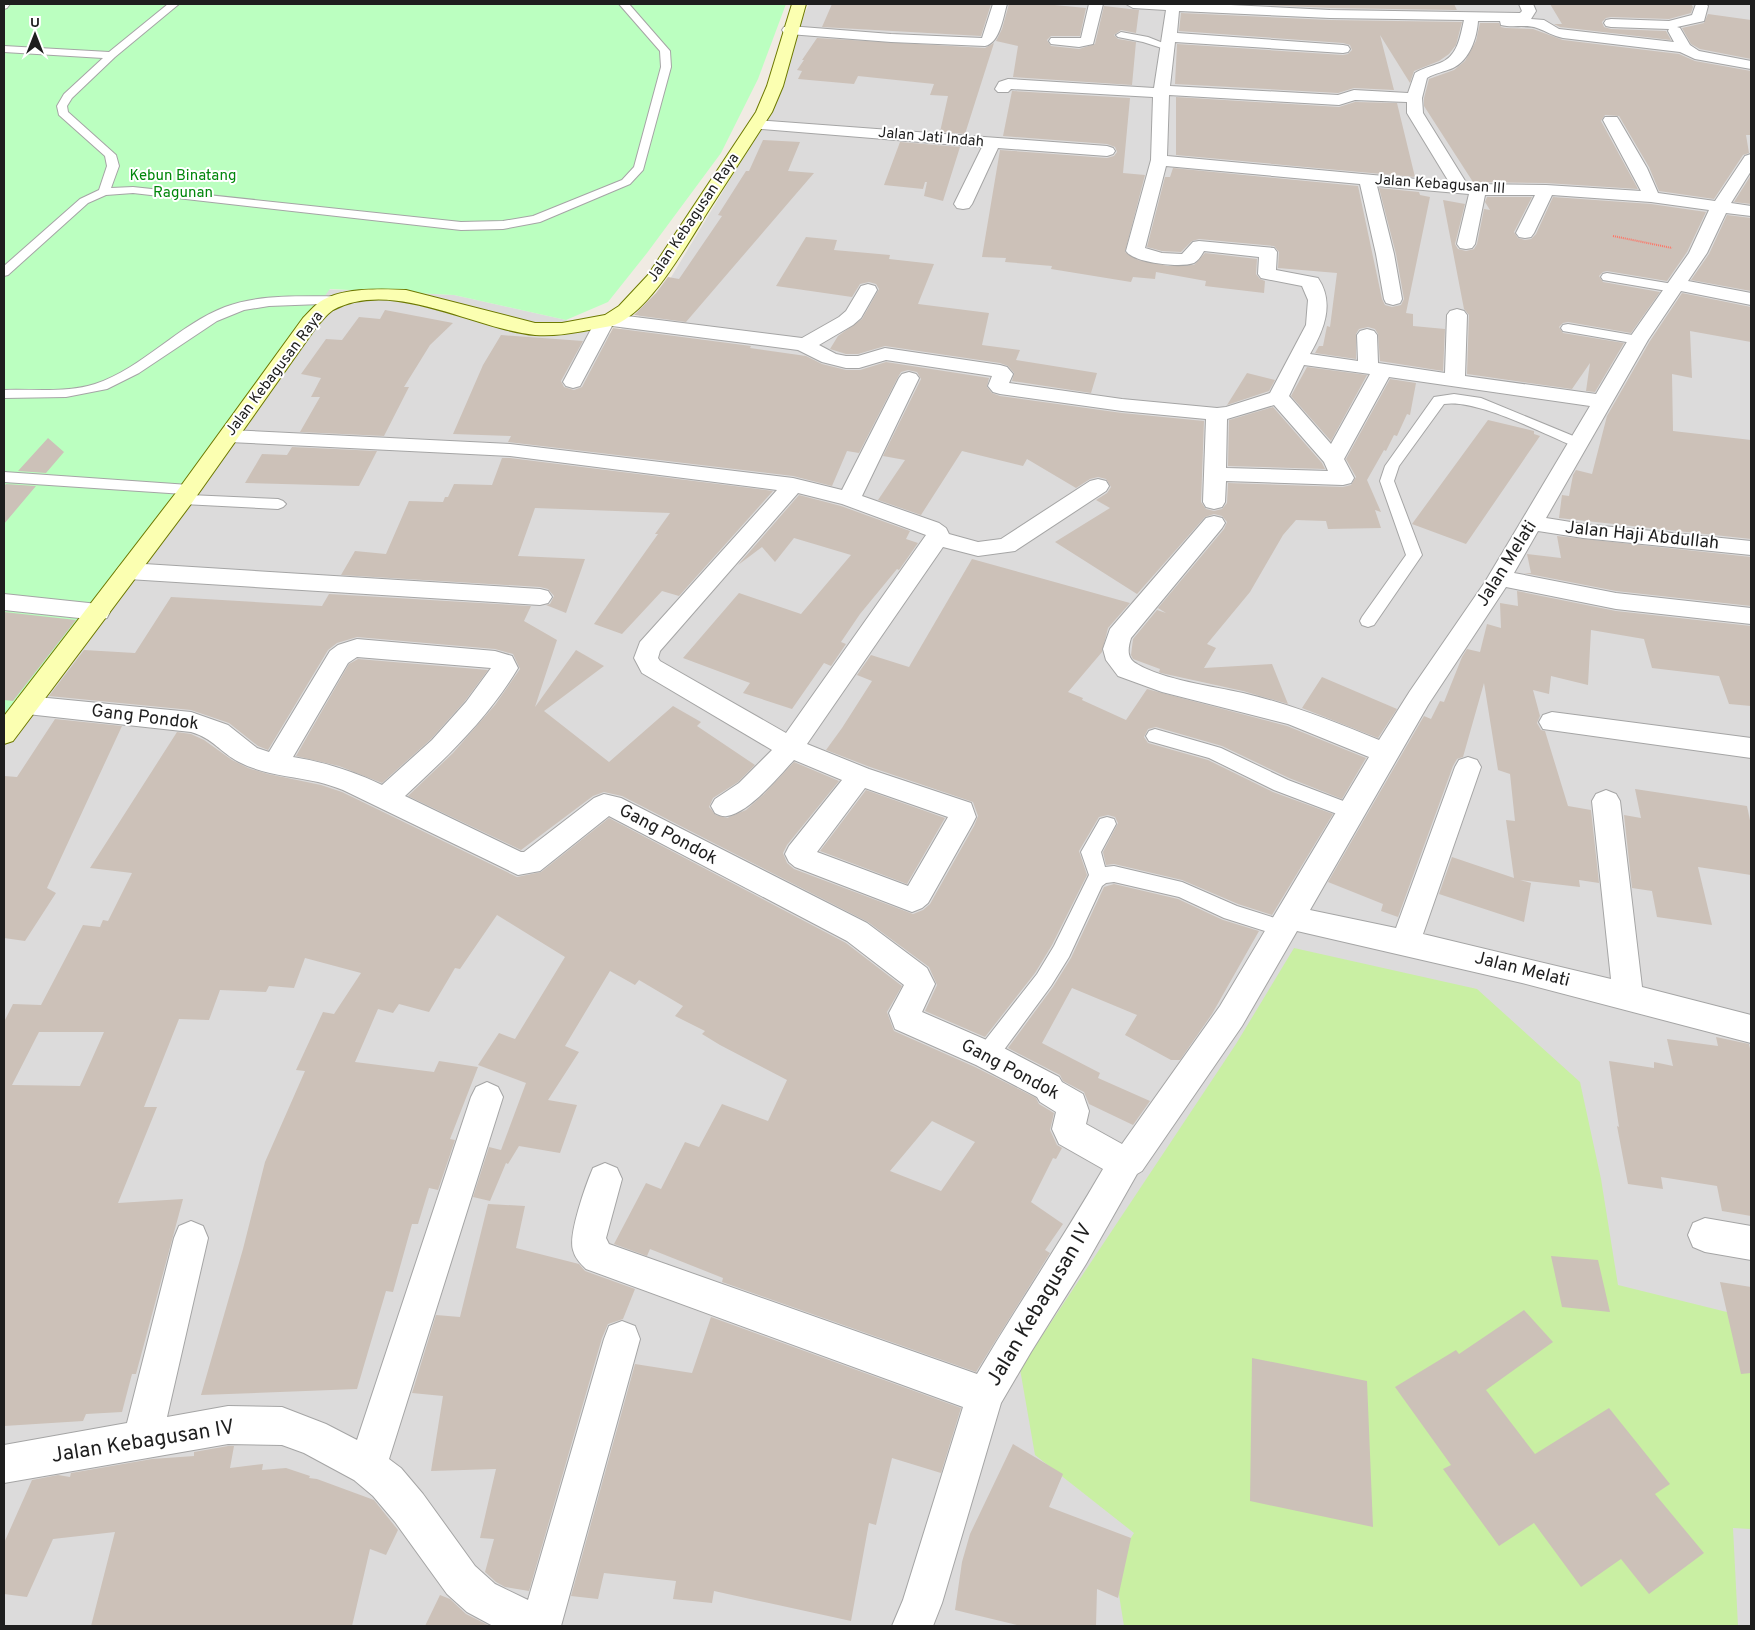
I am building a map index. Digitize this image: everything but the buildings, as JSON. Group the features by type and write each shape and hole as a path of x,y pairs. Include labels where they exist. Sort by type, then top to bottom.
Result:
{"main road":[{"name":"Jalan Kebagusan Raya","path":"4,734 186,494 310,322 325,307 342,300 360,296 406,296 535,329 562,329 608,321 626,310 655,279 756,125 774,92 789,30 799,4"}],"street":[{"path":"789,30 891,38 985,42 988,40 1000,4"},
{"path":"1056,41 1079,43 1088,41 1096,4"},
{"path":"1133,4 1173,7 1218,6 1353,17 1669,25 1699,18 1701,6"},
{"path":"1330,14 1411,9 1520,17 1528,14 1529,11 1526,4"},
{"path":"573,382 608,321 802,344 829,358 846,362 859,362 885,354 1000,371 1003,374 998,386 1000,388 1122,405 1217,414 1228,413 1278,397 1298,358 1312,338 1316,322 1316,295 1311,288 1311,282 1306,279 1267,274 1268,252 1199,246 1190,258 1175,260 1135,251 1159,160 1162,91 1173,7"},
{"path":"1466,244 1469,189 1415,113 1414,98 1420,76 1456,60 1468,37 1471,21"},
{"path":"1532,22 1543,25 1558,33 1684,48 1695,55 1705,58 1751,65"},
{"path":"1669,25 1673,27 1684,48"},
{"path":"1169,42 1342,49"},
{"path":"1003,89 1004,85 1008,84 1339,100 1354,95 1414,98"},
{"path":"1611,120 1624,147 1647,185 1650,197"},
{"name":"Jalan Jati Indah","path":"756,125 1107,151"},
{"path":"963,204 992,143"},
{"name":"Jalan Kebagusan III","path":"1159,160 1469,189 1546,190 1650,197 1751,211"},
{"name":"Jalan Melati","path":"1231,1016 1287,924 1385,753 1419,698 1500,578 1638,340 1698,253 1719,208 1751,160"},
{"path":"1367,180 1385,254 1393,300"},
{"path":"1525,233 1546,190"},
{"path":"1675,286 1751,299"},
{"path":"802,344 822,336 846,321 854,314 868,290"},
{"path":"1455,380 1457,315"},
{"path":"1333,458 1376,369 1367,335"},
{"path":"1298,358 1601,402"},
{"path":"849,499 910,378"},
{"path":"1216,474 1343,478 1333,458 1278,397"},
{"path":"1217,414 1214,513 1119,635 1115,649 1118,660 1127,670 1162,683 1215,697 1243,702 1296,717 1385,753"},
{"path":"229,436 510,450 793,485 849,499 931,528 938,533 937,538 790,748 750,790 726,806"},
{"path":"793,485 649,648 646,658 650,667 790,748 860,776 958,810 962,814 918,895 912,900 804,859 799,854 860,776"},
{"path":"937,538 978,549 1007,546 1098,486"},
{"name":"Jalan Haji Abdullah","path":"1533,523 1583,531 1751,548"},
{"path":"128,571 540,598"},
{"path":"1500,578 1616,600 1751,616"},
{"path":"4,602 98,612"},
{"path":"275,764 339,656 347,651 357,648 504,662 505,668 470,715 441,747 386,797"},
{"name":"Gang Pondok","path":"27,705 191,722 209,727 220,732 248,755 275,764 321,772 353,782 518,864 530,863 604,805 612,805 857,932 916,977 920,984 913,1000 904,1013 906,1019 987,1055 1048,1087 1051,1092 1072,1104 1074,1111 1068,1129 1071,1134 1124,1163"},
{"path":"1552,722 1751,748"},
{"path":"1406,942 1468,767"},
{"path":"1606,801 1628,996"},
{"name":"Jalan Melati","path":"1287,924 1406,942 1628,996 1751,1029"},
{"name":"Jalan Kebagusan IV","path":"912,1626 922,1603 985,1396 1018,1339 1074,1252 1124,1163 1130,1160 1231,1016"},
{"path":"368,1466 487,1097"},
{"path":"605,1179 589,1238 590,1249 598,1257 985,1396"},
{"path":"1705,1235 1751,1243"},
{"path":"142,1441 191,1238"},
{"path":"528,1624 622,1339"},
{"name":"Jalan Kebagusan IV","path":"4,1464 228,1425 282,1426 313,1437 368,1466 387,1482 409,1508 461,1580 482,1598 528,1624"}],"lane":[{"path":"104,192 106,182 114,166 110,155 63,113 62,106 68,96 111,55 174,4"},
{"path":"4,272 84,201 104,192 133,190 461,226 503,225 536,219 626,182 639,168 666,67 664,51 624,4"},
{"path":"1121,35 1169,42"},
{"path":"4,49 111,55"},
{"path":"1607,277 1675,286"},
{"path":"4,394 74,392 100,387 116,380 200,326 229,310 259,304 342,300"},
{"path":"1568,328 1638,340"},
{"path":"1368,621 1414,555 1388,481 1392,466 1439,400 1454,398 1476,400 1578,443"},
{"path":"4,477 121,487 278,504"},
{"path":"1155,736 1214,753 1281,784 1352,812"},
{"path":"1101,876 1096,870 1091,852 1107,824"},
{"path":"987,1055 1020,1011 1028,1004 1044,980 1062,951 1096,881 1101,876 1114,874 1182,890 1231,912 1287,924"}],"path":[{"path":"1613,236 1698,253"}],"shaded area":[{"path":"809,4 1751,4 1751,1626 4,1626 4,718 316,289 454,295 566,320 611,334 634,322 670,279 778,100 800,24"}],"green space":[{"name":"Kebun Binatang Ragunan","path":"4,4 786,4 758,79 721,153 608,302 566,320 454,295 330,289 4,719"},
{"path":"1294,948 1477,989 1580,1082 1601,1179 1618,1285 1751,1318 1751,1529 1733,1528 1738,1626 1124,1626 1114,1564 1134,1533 1035,1455 1020,1369 1236,1044"}]}
